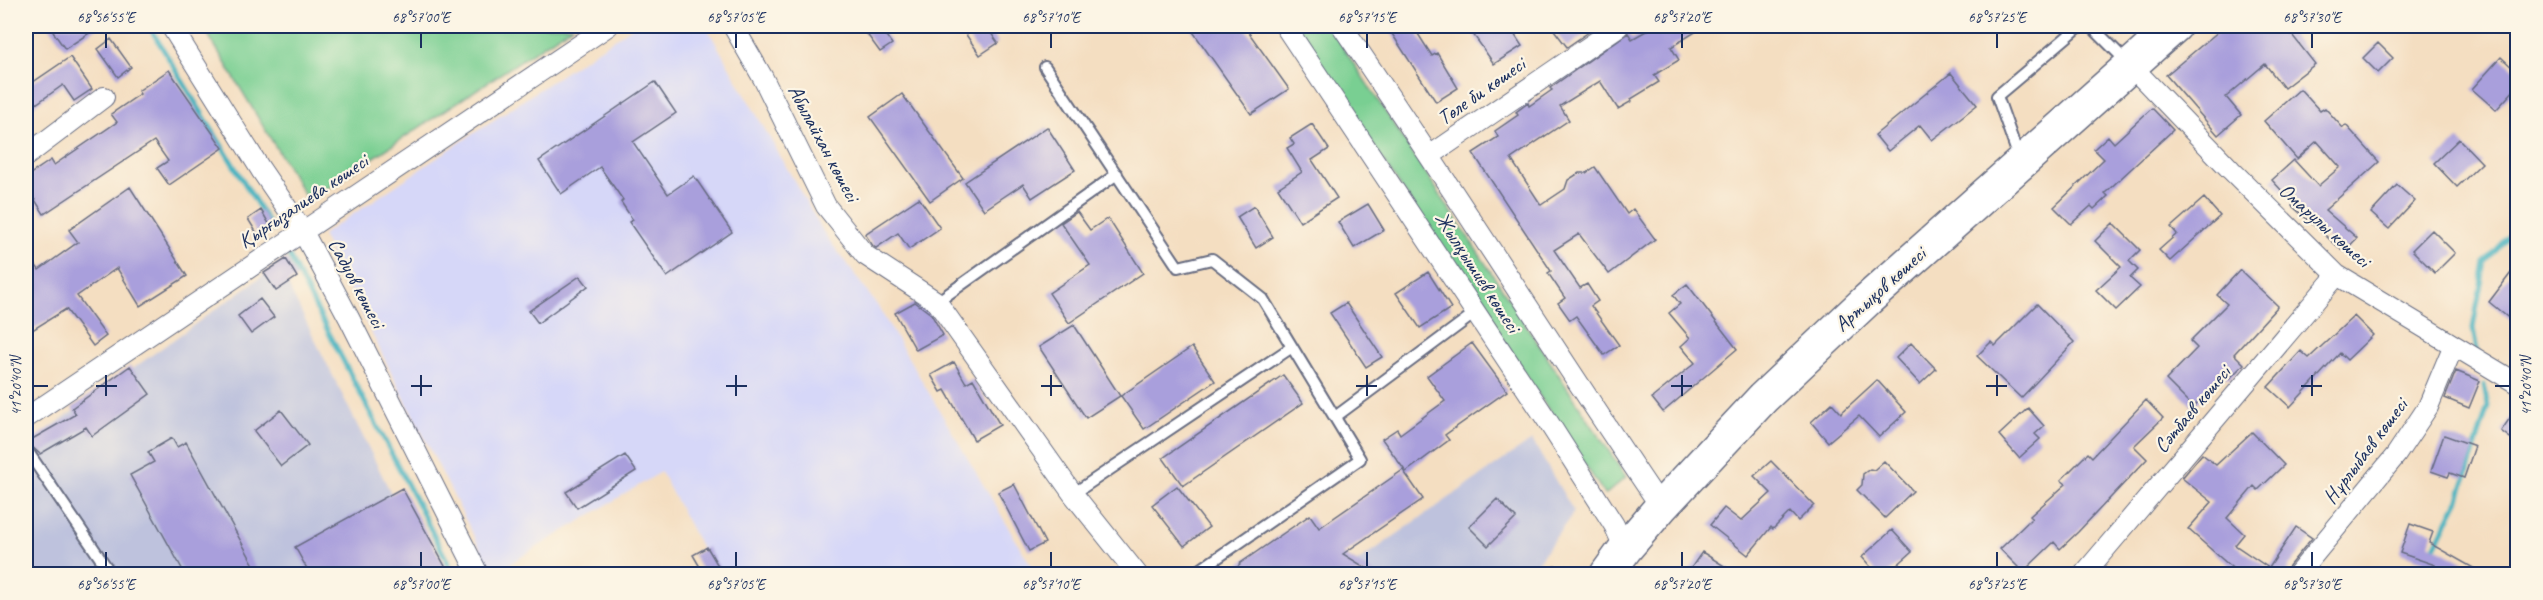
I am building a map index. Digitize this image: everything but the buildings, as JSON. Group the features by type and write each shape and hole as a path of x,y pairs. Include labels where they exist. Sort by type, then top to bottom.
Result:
{"highway":[{"name":"Артықов көшесі","path":"1616,562 1661,507 1772,390 1867,300 2021,164 2150,40"}],"street":[{"name":"Садуов көшесі","path":"171,26 261,170 302,230 478,574"},
{"name":"Қырғызалиева көшесі","path":"26,418 608,26"},
{"name":"Абылайхан көшесі","path":"733,26 763,78 826,206 865,255 937,302 1073,494 1137,574"},
{"name":"Жылқышиев көшесі","path":"1285,26 1602,506 1616,562"},
{"name":"Жылқышиев көшесі","path":"1342,26 1431,155 1587,399 1661,507"},
{"name":"Төле би көшесі","path":"1431,155 1619,26"},
{"name":"Омарулы көшесі","path":"2150,40 2231,170 2337,275 2517,384"},
{"path":"26,156 104,97"},
{"name":"Сәтбаев көшесі","path":"2084,574 2337,275"},
{"name":"Нұрлыбаев көшесі","path":"2298,574 2396,455 2428,407 2453,346"}],"lane":[{"path":"2021,164 1997,96 2080,26"},
{"path":"2091,26 2150,40"},
{"path":"1045,67 1178,267 1212,259 1263,299 1360,459 1194,574"},
{"path":"937,302 1117,174"},
{"path":"1335,417 1475,313"},
{"path":"1073,494 1292,346"},
{"path":"26,449 111,574"},
{"path":"1544,574 1562,572 1575,574"}],"shaded area":[{"path":"634,26 706,26 824,233 877,305 1036,574 715,574 661,472 493,574 322,235"},
{"path":"278,265 431,574 26,574 26,445"},
{"path":"1532,440 1574,512 1529,574 1340,574"}],"green space":[{"path":"203,26 573,26 308,201"},
{"path":"1294,26 1329,26 1626,477 1605,495"}],"waterway":[{"path":"149,26 273,230"},
{"path":"2477,351 2473,328 2485,262 2518,227"},
{"path":"289,256 454,574"},
{"path":"2421,574 2459,499 2488,406 2484,385"}]}
